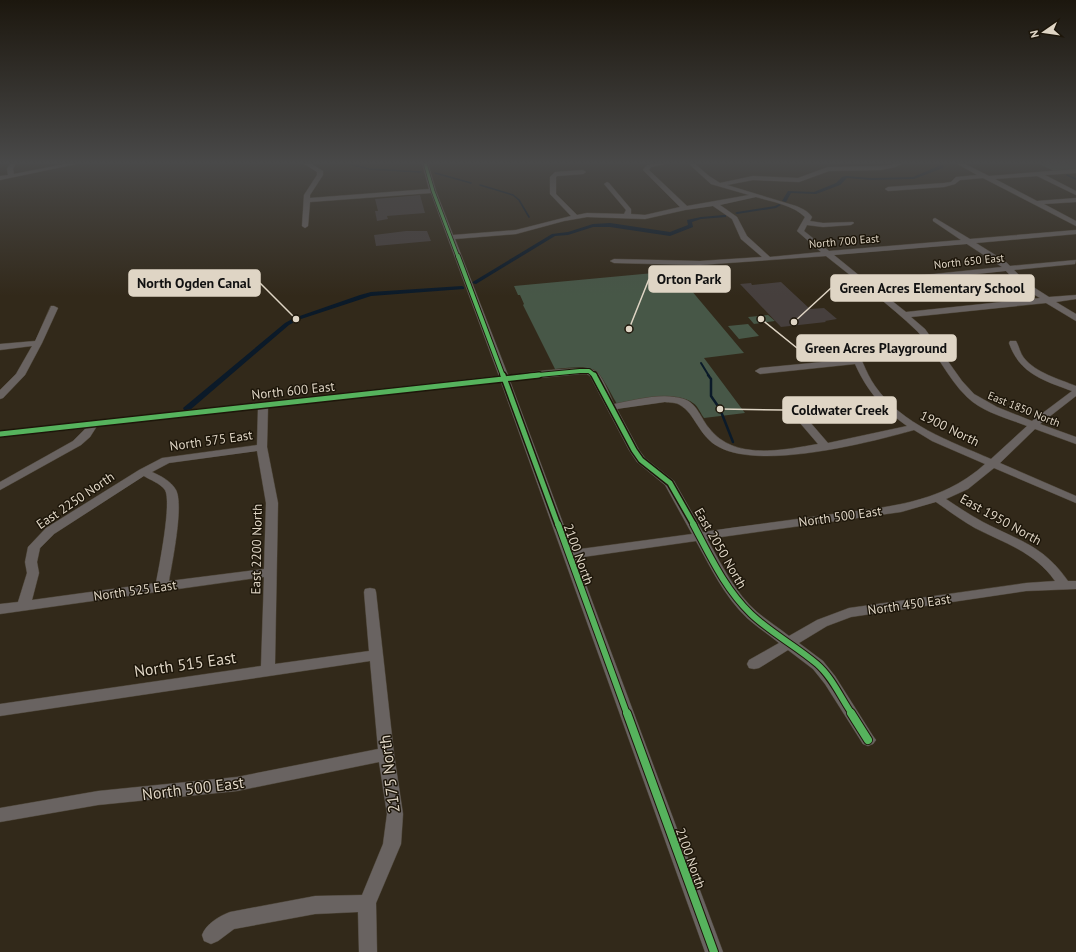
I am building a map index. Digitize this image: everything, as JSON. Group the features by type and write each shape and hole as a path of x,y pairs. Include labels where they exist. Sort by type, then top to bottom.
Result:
{"street":[{"path":"305,226 306,207"},
{"name":"2100 North","path":"439,207 505,379 714,952"},
{"path":"566,207 575,216"},
{"path":"627,207 629,210 628,216"},
{"path":"451,237 516,232 575,216 604,214 650,216 689,207"},
{"path":"720,207 735,218 744,238 768,259"},
{"name":"East 1850 North","path":"793,207 802,210 809,217 801,227 800,231 922,330 959,383 971,396 993,409 1076,441"},
{"path":"1044,207 1076,224"},
{"path":"935,220 1002,263 1024,285 1076,318"},
{"path":"805,223 823,225 851,223"},
{"name":"North 700 East","path":"614,261 700,263 768,259 968,240 1076,232"},
{"name":"North 650 East","path":"865,283 1075,262"},
{"path":"905,315 1076,297"},
{"path":"0,396 5,385 20,375 38,344 54,308"},
{"name":"1900 North","path":"848,340 871,387 888,406 914,427 936,439 1076,500"},
{"path":"1013,342 1020,359 1028,366 1042,375 1076,391"},
{"path":"0,347 38,344"},
{"path":"760,371 859,361"},
{"name":"North 600 East","path":"0,434 589,371"},
{"name":"East 2050 North","path":"589,371 594,374 634,450 641,460 670,483 726,584 738,600 752,615 818,665 830,680 868,740"},
{"name":"North 500 East","path":"568,555 901,508 938,498 972,481 1054,406 1076,391"},
{"path":"611,407 671,399 681,401 688,405 706,432 716,441 728,448 746,453 767,454 826,447 871,439 914,427"},
{"name":"East 2200 North","path":"263,405 262,447 272,503 268,670"},
{"path":"799,416 826,447"},
{"path":"0,487 77,442 86,434 93,424"},
{"name":"North 575 East","path":"143,472 166,460 262,447"},
{"path":"143,472 161,480 172,492 173,506 162,586"},
{"name":"East 2250 North","path":"24,605 33,573 31,562 34,547 50,531 143,472"},
{"name":"East 1950 North","path":"938,498 966,518 1025,546 1069,584"},
{"name":"North 525 East","path":"0,609 270,572"},
{"name":"North 450 East","path":"754,664 822,623 849,613 1026,587 1069,584"},
{"name":"2175 North","path":"368,952 368,903 392,844 395,814 386,754 370,592"},
{"name":"North 515 East","path":"0,710 376,655"},
{"name":"North 500 East","path":"0,815 98,798 237,784 386,754"},
{"path":"211,935 230,922 238,920 314,905 368,903"}],"green space":[{"path":"675,271 744,353 704,358 745,413 704,418 695,404 685,399 676,397 646,399 617,404 605,382 595,371 589,368 581,367 555,369 523,305 524,304 520,295 518,295 514,286"},
{"path":"768,315 775,321 754,324 748,317"},
{"path":"748,324 759,336 739,339 728,326"}],"building":[{"path":"377,207 423,207 425,213 387,216 388,219 377,221 375,211 378,211"},
{"path":"406,231 427,231 431,241 376,246 374,235"},
{"path":"781,282 810,309 824,308 837,319 825,321 826,322 781,327 740,284 751,283 752,285"}],"waterway":[{"path":"523,207 529,217"},
{"path":"737,213 773,207"},
{"path":"474,283 554,235 593,226 610,225 670,234 691,226 689,221 701,218 724,216"},
{"path":"187,408 287,324 296,319 371,294 462,288"},
{"path":"701,363 709,376"},
{"path":"708,375 711,379 711,396 720,409 733,442"}],"cycle path":[{"path":"439,207 506,383 714,952"},
{"path":"0,434 516,377 589,371 594,374 634,450 641,460 670,483 726,584 738,600 752,615 818,665 830,680 868,740"}],"place":[{"name":"North Ogden Canal","path":"296,319"},
{"name":"Green Acres Playground","path":"761,319"},
{"name":"Green Acres Elementary School","path":"794,322"},
{"name":"Orton Park","path":"629,329"},
{"name":"Coldwater Creek","path":"720,409"}]}
